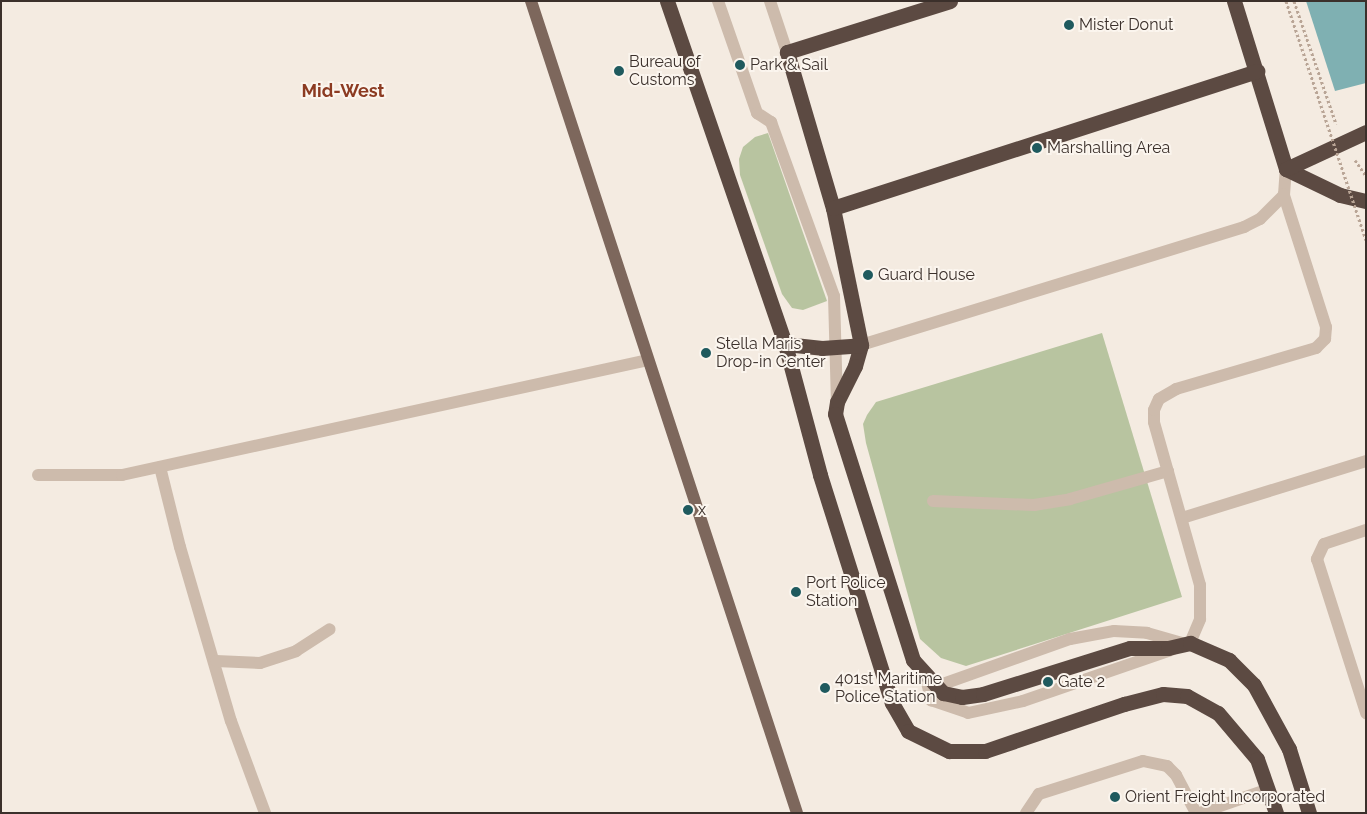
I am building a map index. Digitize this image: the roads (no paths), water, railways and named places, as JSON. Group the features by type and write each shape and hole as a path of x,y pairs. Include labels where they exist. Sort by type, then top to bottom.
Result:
{"highway":[{"path":"667,1 785,344 820,476 892,703 908,731 949,752 985,751 1124,704 1163,694 1187,696 1218,713 1257,759 1276,813"},
{"path":"950,1 786,52 832,208 862,345 855,366 837,402 835,414 913,660 926,678 942,693 962,697 983,694 1130,648 1168,648 1190,644 1229,660 1254,685 1289,748 1309,813"},
{"path":"1234,1 1286,169 1340,194 1366,201"},
{"path":"832,208 1257,71"},
{"path":"1286,169 1327,147 1366,132"},
{"path":"785,344 834,348 862,345"}],"main road":[{"path":"531,1 797,813"}],"street":[{"path":"718,1 756,113 771,122 834,296 837,402"},
{"path":"770,1 786,52"},
{"path":"926,678 931,700 950,709 968,713 1023,701 1190,644 1200,619 1202,599 1182,518 1154,422 1154,410 1159,399 1176,389 1316,348 1326,339 1326,326 1284,195 1286,169"},
{"path":"862,345 1244,227 1260,219 1284,195"},
{"path":"38,475 115,476 648,360"},
{"path":"1182,518 1366,461"},
{"path":"160,467 180,547 216,662 231,721 265,813"},
{"path":"933,501 1034,505 1070,498 1168,471"},
{"path":"1366,530 1324,544 1317,559 1366,713"},
{"path":"216,662 260,663 296,651 330,629"},
{"path":"926,678 943,684 1070,639 1114,631 1138,631 1178,644 1190,644"},
{"path":"1026,813 1039,794 1143,761 1167,766 1176,775 1196,813"},
{"path":"1200,813 1269,789"}],"water":[{"path":"1306,1 1366,1 1366,83 1335,91"}],"place":[{"name":"Mister Donut","path":"1069,25"},
{"name":"Park & Sail","path":"740,65"},
{"name":"Bureau of Customs","path":"619,71"},
{"name":"Marshalling Area","path":"1037,148"},
{"name":"Guard House","path":"868,275"},
{"name":"Stella Maris Drop-in Center","path":"706,353"},
{"name":"x","path":"688,510"},
{"name":"Port Police Station","path":"796,592"},
{"name":"Gate 2","path":"1048,682"},
{"name":"401st Maritime Police Station","path":"825,688"},
{"name":"Orient Freight Incorporated","path":"1115,797"}],"district":[{"name":"Mid-West","path":"343,91"}]}
